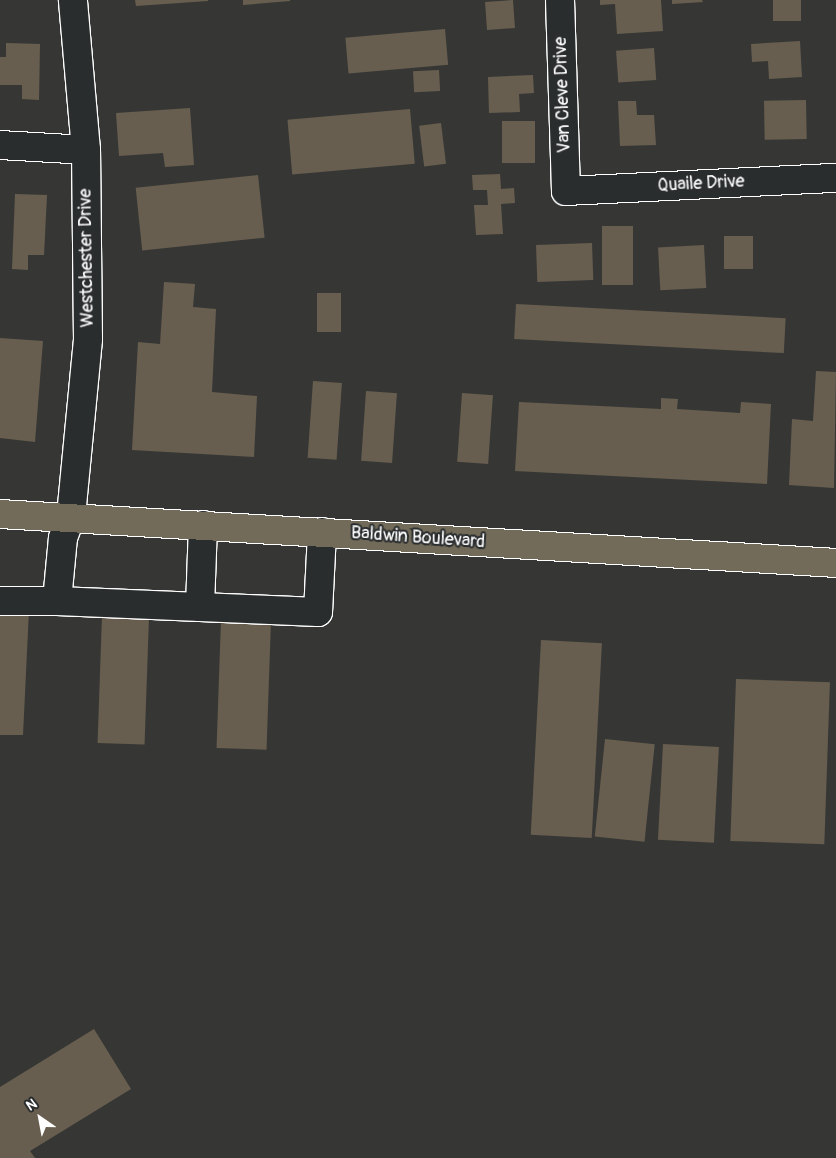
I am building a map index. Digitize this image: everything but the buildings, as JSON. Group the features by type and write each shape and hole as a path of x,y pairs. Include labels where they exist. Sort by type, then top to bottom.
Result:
{"main road":[{"name":"Baldwin Boulevard","path":"0,514 71,516 836,563"}],"street":[{"name":"Westchester Drive","path":"57,601 63,538 71,516 88,339 86,150 73,0"},
{"name":"Van Cleve Drive","path":"560,0 566,191"},
{"path":"0,145 86,150"},
{"name":"Quaile Drive","path":"566,191 836,178"},
{"path":"200,607 203,524"},
{"path":"0,601 57,601 318,612 322,532"}]}
